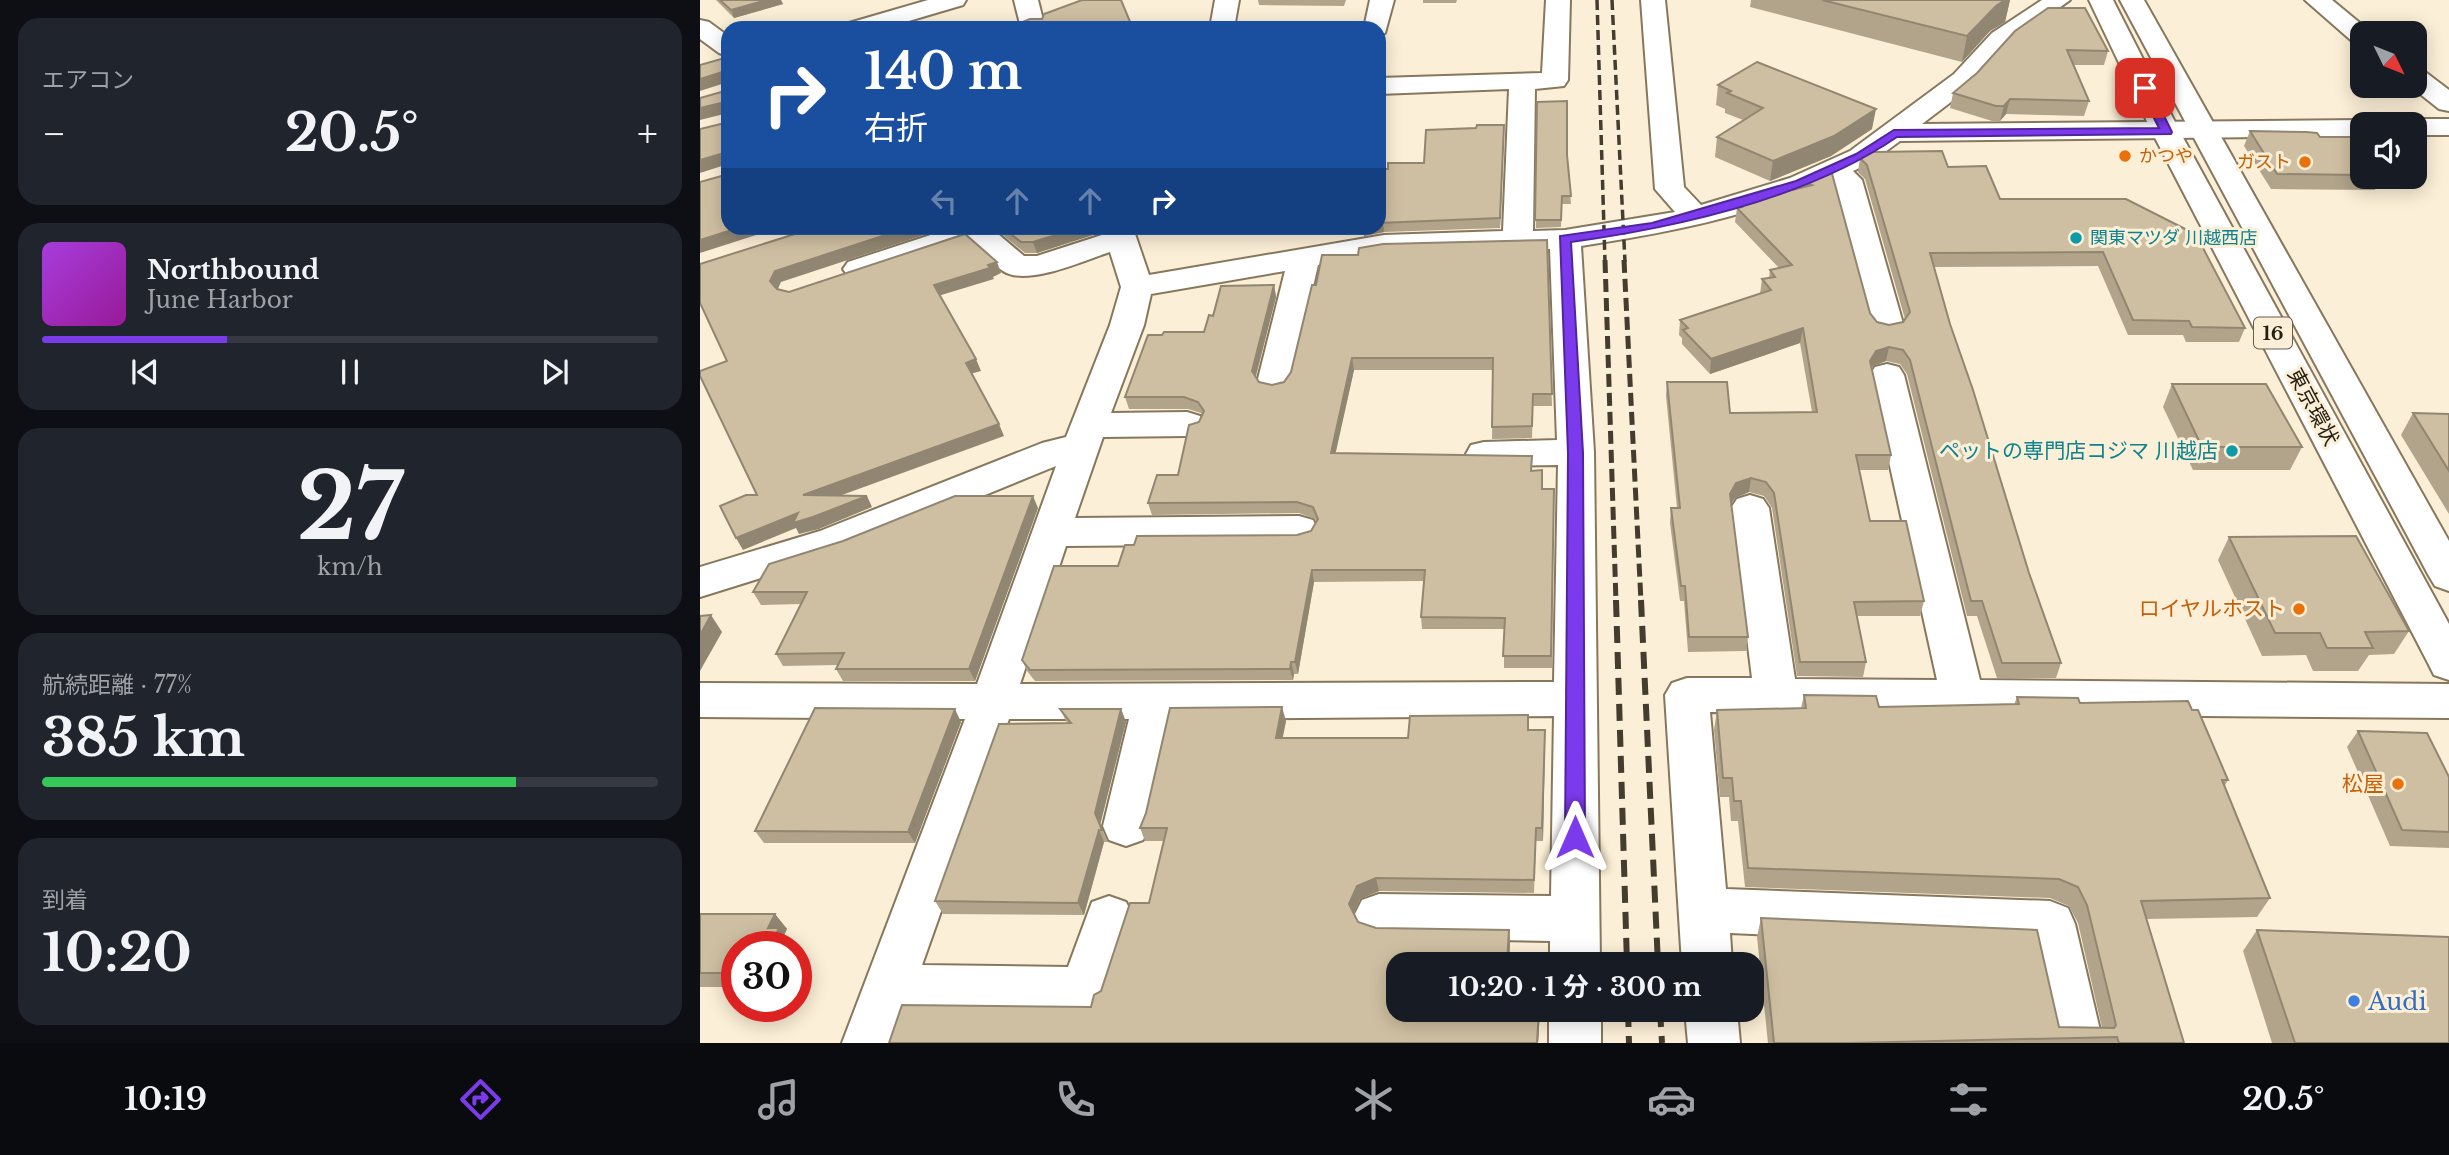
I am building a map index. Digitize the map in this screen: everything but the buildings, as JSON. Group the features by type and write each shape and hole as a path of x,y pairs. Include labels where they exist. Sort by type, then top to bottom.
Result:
{"main road":[{"path":"882,21 954,0"},
{"path":"1026,0 1031,21"},
{"path":"1223,21 1227,0"},
{"path":"1378,21 1382,0"},
{"path":"1386,86 1555,80 1558,0"},
{"path":"1653,0 1670,189 1695,216"},
{"path":"1137,287 1326,245 1565,239 1653,226 1800,184 1860,157 1894,133 1963,80 2001,38 2058,0"},
{"name":"東京環状","path":"2101,0 2166,132 2449,663"},
{"name":"東京環状","path":"2132,0 2449,576"},
{"path":"2317,0 2350,27"},
{"path":"700,27 721,43"},
{"path":"1518,240 1522,81"},
{"path":"2427,86 2449,103"},
{"path":"2427,127 2449,127"},
{"path":"1894,133 2350,128"},
{"path":"1833,170 1847,180 1887,327"},
{"path":"833,278 957,235"},
{"path":"981,235 1016,266 1040,265 1115,235"},
{"path":"868,1043 993,701 1085,435 1127,325 1137,287 1121,235"},
{"path":"1379,916 1575,942 1576,453 1565,239"},
{"path":"1274,383 1326,245"},
{"path":"1887,375 1963,697"},
{"path":"700,582 834,541 1055,452 1085,435 1186,424"},
{"path":"1484,454 1576,453"},
{"path":"1750,508 1776,695"},
{"path":"1053,532 1299,530"},
{"path":"1706,952 1687,695 2449,701"},
{"path":"700,700 1155,702 1575,699"},
{"path":"1126,826 1155,702"},
{"path":"1703,910 2050,924 2077,1043"},
{"path":"887,989 1076,992 1087,986 1109,918"},
{"path":"1575,1022 1576,1043"},
{"path":"1712,1022 1714,1043"}],"railway":[{"path":"1597,0 1605,262"},
{"path":"1612,0 1625,262"},
{"path":"1605,260 1616,602"},
{"path":"1624,260 1641,602"},
{"path":"1616,600 1627,952"},
{"path":"1641,600 1657,952"},
{"path":"1628,1022 1629,1043"},
{"path":"1661,1022 1662,1043"}],"place":[{"name":"かつや","path":"2125,156"},
{"name":"ガスト","path":"2305,162"},
{"name":"関東マツダ 川越西店","path":"2076,238"},
{"name":"ペットの専門店コジマ 川越店","path":"2232,451"},
{"name":"ロイヤルホスト","path":"2299,609"},
{"name":"松屋","path":"2398,784"},
{"name":"Audi","path":"2354,1001"}],"route":[{"path":"1575,837 1576,453 1565,239 1653,226 1800,184 1860,157 1894,133 2166,132 2145,88"}]}
